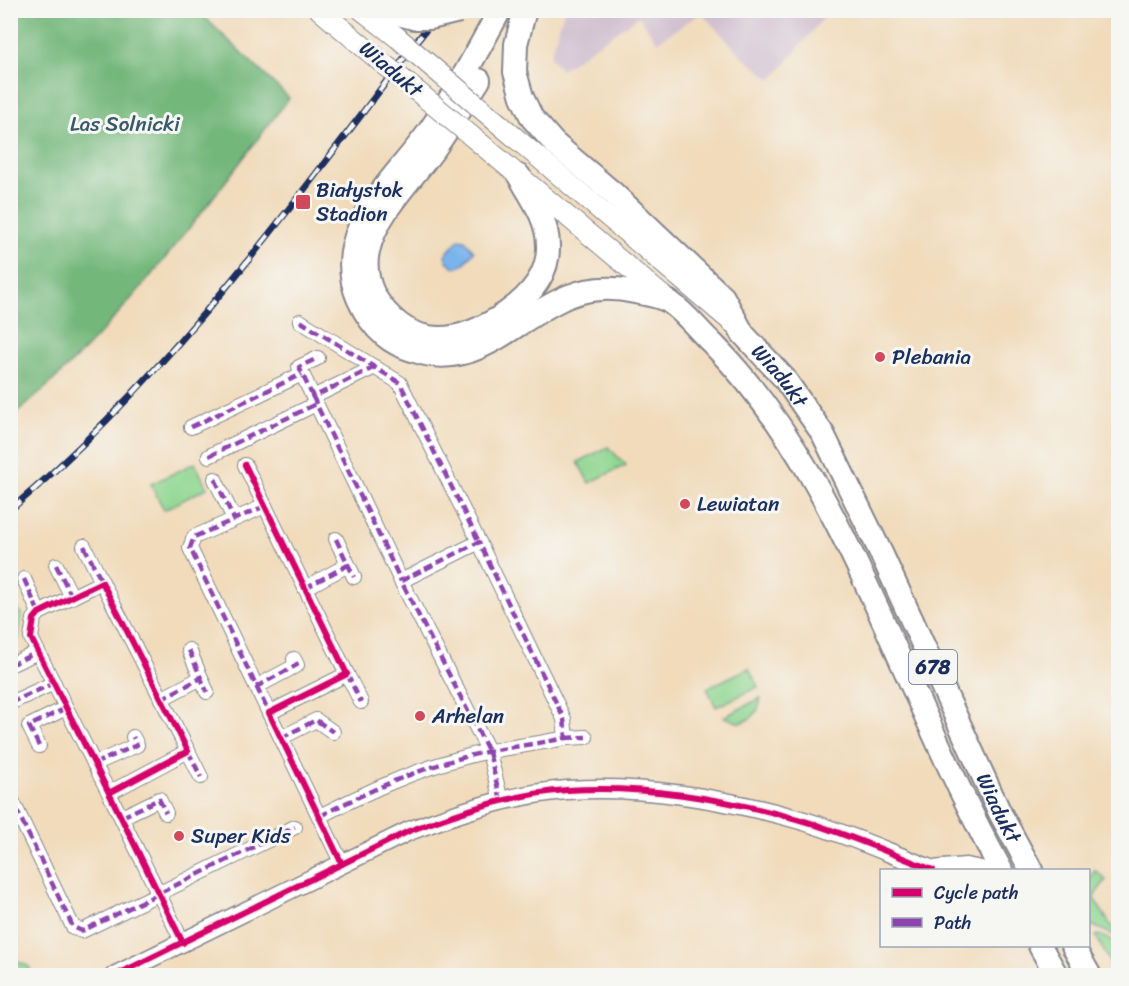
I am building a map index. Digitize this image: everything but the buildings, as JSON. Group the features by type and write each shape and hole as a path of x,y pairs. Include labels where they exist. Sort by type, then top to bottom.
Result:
{"main road":[{"name":"Wiadukt","path":"320,10 667,300 730,361 750,385 810,472 847,541 968,809 1000,869"},
{"path":"382,10 414,18 430,18 460,11"},
{"path":"500,10 464,79 427,134 365,215 351,249 350,267 361,307 387,338 425,355 442,357 461,355 480,349 547,307 582,292 600,288 628,290 667,300"},
{"path":"519,10 462,109 381,220 374,234 367,267 371,289 386,313 397,323 425,337 460,337 495,320 532,292 546,265 548,248 540,211 519,176"},
{"path":"525,10 516,44 515,72 522,97 537,125 723,297 743,333"},
{"name":"Wiadukt","path":"362,11 398,38 689,283 743,333 796,395 838,462 1000,813 1030,869"},
{"path":"1041,947 1057,975"},
{"path":"1074,947 1090,975"}],"street":[{"path":"300,321 397,380 404,388 564,719 566,738"},
{"path":"318,358 299,367 402,581 489,752 501,801"},
{"path":"209,456 375,367"},
{"path":"192,427 302,374"},
{"path":"245,465 361,702"},
{"path":"215,479 234,519"},
{"path":"265,506 194,537 189,548 342,864"},
{"path":"305,588 351,571 336,539"},
{"path":"402,581 479,542"},
{"path":"84,546 201,777"},
{"path":"56,565 72,597"},
{"path":"24,579 39,613"},
{"path":"102,582 39,613 31,628 31,638 183,943"},
{"path":"189,650 207,692"},
{"path":"10,665 38,652"},
{"path":"256,687 297,665 294,659"},
{"path":"269,713 347,674"},
{"path":"161,699 201,678"},
{"path":"10,703 54,683"},
{"path":"39,746 29,726 66,708"},
{"path":"281,738 316,720 333,732"},
{"path":"94,764 137,745 133,737"},
{"path":"320,816 379,786 466,757 566,738 586,737"},
{"path":"109,793 188,751"},
{"path":"114,975 409,831 452,815 501,801 567,790 626,791 693,798 799,819 930,869"},
{"path":"10,796 74,927 82,931 295,827"},
{"path":"122,818 159,799 166,813"},
{"path":"944,869 966,867 976,869"}],"shaded area":[{"path":"564,10 829,11 772,80 742,56 701,13 657,42 639,16 561,70 550,57"}],"green space":[{"name":"Las Solnicki","path":"11,10 198,11 289,98 192,225 124,307 88,346 11,418"},
{"path":"608,447 626,465 589,483 578,462"},
{"path":"195,463 207,488 164,510 151,484"},
{"path":"10,594 22,616 18,640 11,644"},
{"path":"749,668 758,687 716,707 707,688"},
{"path":"761,698 757,711 749,719 740,723 724,717"},
{"path":"1095,870 1106,880 1093,897 1118,937 1090,924 1090,878"},
{"path":"1099,935 1118,943 1118,975 1096,936"},
{"path":"10,958 28,966 34,975 11,975"}],"water":[{"path":"459,239 465,240 474,251 463,265 455,268 447,261 445,255"}],"railway":[{"path":"10,510 72,455 185,335 239,272 441,10"}],"marked path":[{"path":"300,321 400,383 479,542"},
{"path":"313,397 299,367 318,358"},
{"path":"375,367 313,397 401,581"},
{"path":"191,427 302,374"},
{"path":"209,456 316,404"},
{"path":"215,479 234,519"},
{"path":"265,506 194,537 190,548 269,713"},
{"path":"336,539 354,577"},
{"path":"320,816 355,798 427,768 446,762 465,757 477,754 490,751 566,738 564,719 479,542 401,581 489,752 501,801"},
{"path":"84,546 102,582"},
{"path":"56,565 72,597"},
{"path":"305,588 348,565"},
{"path":"24,579 39,613"},
{"path":"189,650 207,692"},
{"path":"10,665 38,652"},
{"path":"256,687 297,665 294,659"},
{"path":"347,674 361,702"},
{"path":"161,699 201,678"},
{"path":"10,703 54,683"},
{"path":"39,746 29,726 66,708"},
{"path":"281,738 316,720 333,732"},
{"path":"94,764 137,745 133,737"},
{"path":"566,738 586,737"},
{"path":"188,751 201,777"},
{"path":"10,796 73,927 82,931 295,827"},
{"path":"122,817 159,799 166,813"}],"cycle path":[{"path":"245,465 347,674 269,713 342,864"},
{"path":"109,793 31,638 34,619 39,613 102,582 188,751 109,793 183,943"},
{"path":"114,976 409,831 487,805 547,792 595,789 654,792 741,805 814,824 931,869"}],"place":[{"name":"Białystok Stadion","path":"303,202"},
{"name":"Plebania","path":"880,357"},
{"name":"Lewiatan","path":"685,504"},
{"name":"Arhelan","path":"420,716"},
{"name":"Super Kids","path":"179,836"}]}
